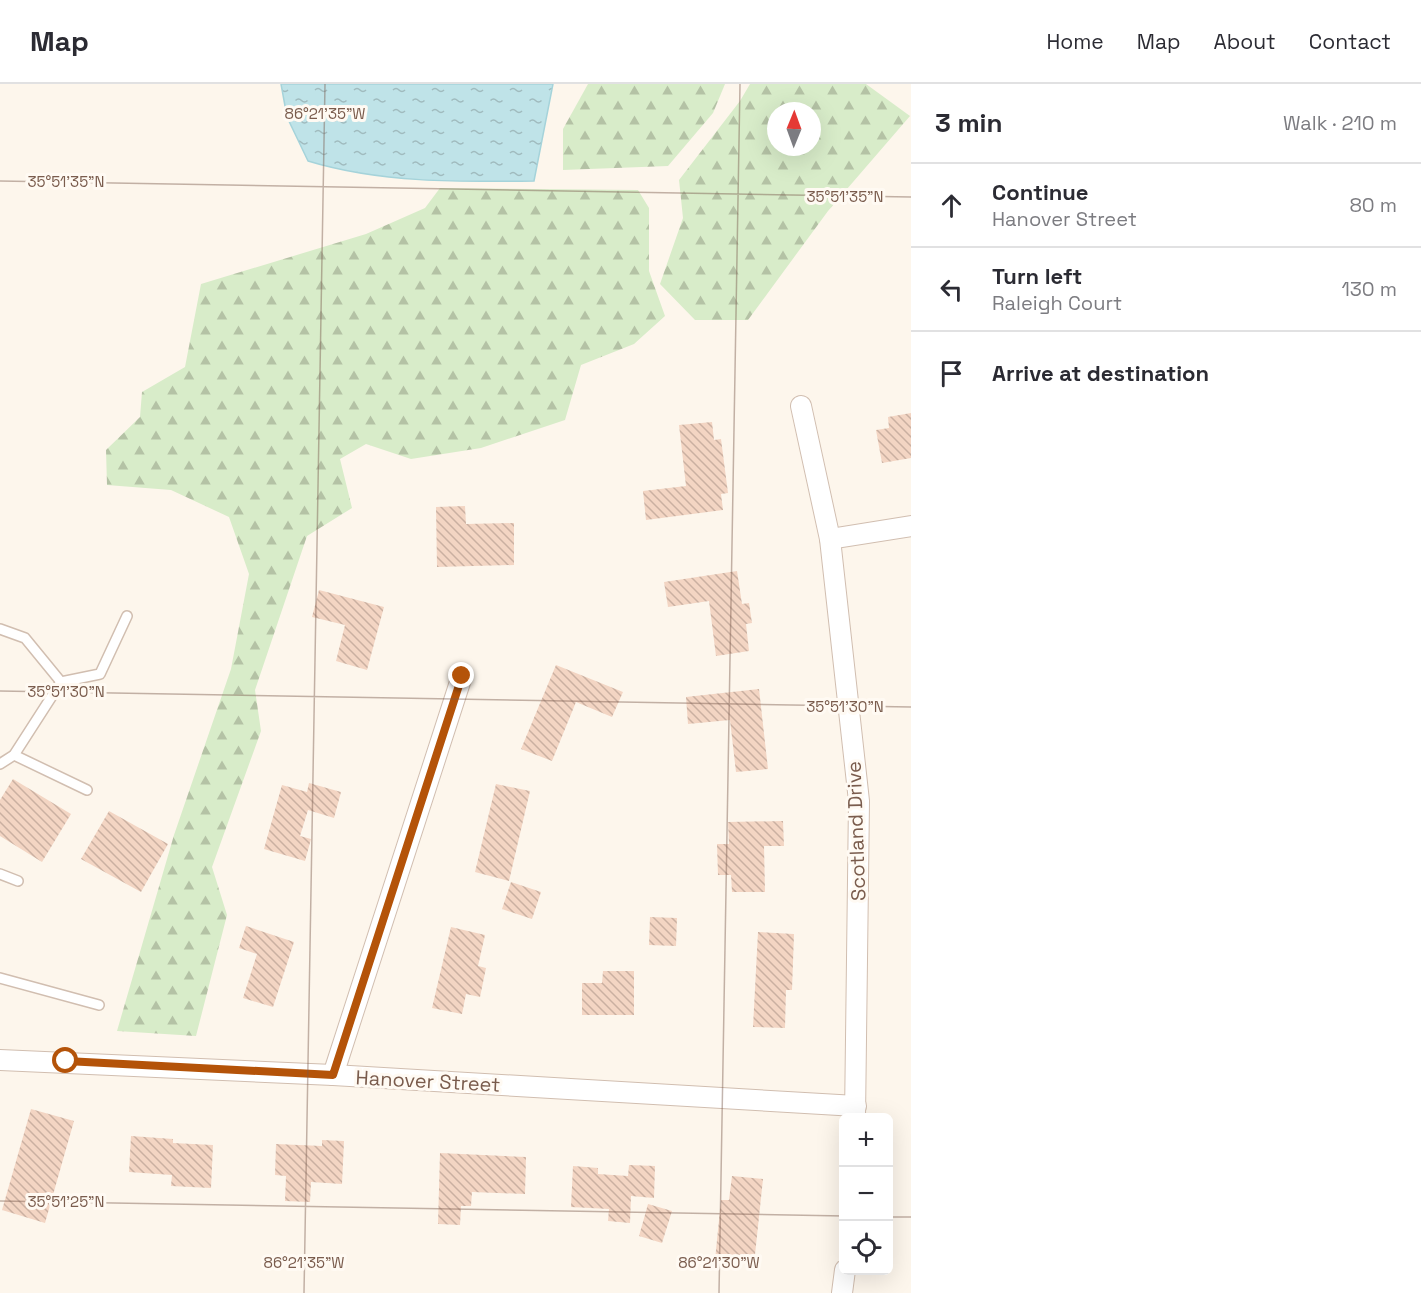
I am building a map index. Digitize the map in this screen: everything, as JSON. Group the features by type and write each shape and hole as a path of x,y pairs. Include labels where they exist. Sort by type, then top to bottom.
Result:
{"street":[{"name":"Scotland Drive","path":"801,406 830,539 859,801 856,1112"},
{"path":"830,539 911,526"},
{"path":"333,1075 462,676"},
{"name":"Hanover Street","path":"0,1060 333,1075 856,1112"},
{"path":"842,1293 844,1275"}],"lane":[{"path":"0,764 14,755 62,682 100,674 127,616"},
{"path":"0,629 26,638 62,682"},
{"path":"14,755 87,790"},
{"path":"0,874 18,881"},
{"path":"0,978 99,1005"}],"green space":[{"path":"588,84 725,84 713,113 668,166 563,170 563,129"},
{"path":"750,84 866,84 910,116 828,211 748,320 695,320 660,284 683,218 679,180 740,101"},
{"path":"440,188 638,190 649,208 649,271 665,316 634,344 581,365 565,420 481,448 411,459 366,444 340,459 352,508 307,536 255,690 261,731 212,867 227,915 196,1036 117,1031 174,835 231,669 249,574 229,517 171,490 107,485 106,450 140,417 142,392 185,367 201,284 366,234 425,208"}],"water":[{"path":"281,84 553,84 534,181 477,181 420,180 363,174 308,161 287,117"}],"building":[{"path":"911,413 911,458 882,463 876,430 889,428 888,417"},
{"path":"712,422 714,440 721,439 728,493 721,494 723,510 646,520 643,491 686,486 679,425"},
{"path":"465,506 466,524 514,523 514,565 437,567 436,507"},
{"path":"737,571 742,604 749,603 752,623 746,624 749,651 716,656 709,601 668,607 664,582"},
{"path":"319,590 384,607 367,670 336,661 345,625 312,617"},
{"path":"556,665 623,692 612,717 576,702 552,761 521,749"},
{"path":"759,689 768,769 736,772 730,720 688,724 686,697"},
{"path":"13,779 71,814 42,862 0,836 0,800"},
{"path":"309,783 341,792 334,818 308,810 300,836 311,839 305,861 264,849 282,785 307,792"},
{"path":"496,784 530,791 509,881 475,872"},
{"path":"109,811 168,844 141,892 81,859"},
{"path":"783,821 784,846 764,846 765,892 732,892 731,875 718,875 717,844 729,844 728,822"},
{"path":"511,882 541,892 532,919 502,909"},
{"path":"650,917 677,918 676,946 649,945"},
{"path":"246,926 294,942 273,1007 243,998 257,954 239,948"},
{"path":"451,927 485,935 478,966 486,968 480,997 466,994 462,1014 432,1008"},
{"path":"758,932 794,934 792,990 786,990 785,1028 753,1027"},
{"path":"603,971 634,971 634,1015 582,1015 582,983 602,983"},
{"path":"31,1109 74,1121 45,1223 2,1210"},
{"path":"131,1136 173,1139 173,1143 213,1145 211,1188 171,1186 172,1175 129,1172"},
{"path":"322,1140 344,1141 342,1184 311,1182 310,1202 285,1201 286,1176 275,1175 276,1144 322,1146"},
{"path":"440,1153 526,1157 525,1194 472,1192 471,1206 461,1206 460,1225 438,1224"},
{"path":"629,1165 655,1166 654,1198 631,1196 630,1223 608,1221 609,1209 571,1207 573,1166 598,1168 598,1174 628,1176"},
{"path":"732,1176 763,1179 754,1264 715,1260 721,1200 729,1200"},
{"path":"648,1204 672,1211 662,1243 639,1236"}],"route":[{"path":"66,1061 333,1075 462,676"}]}
